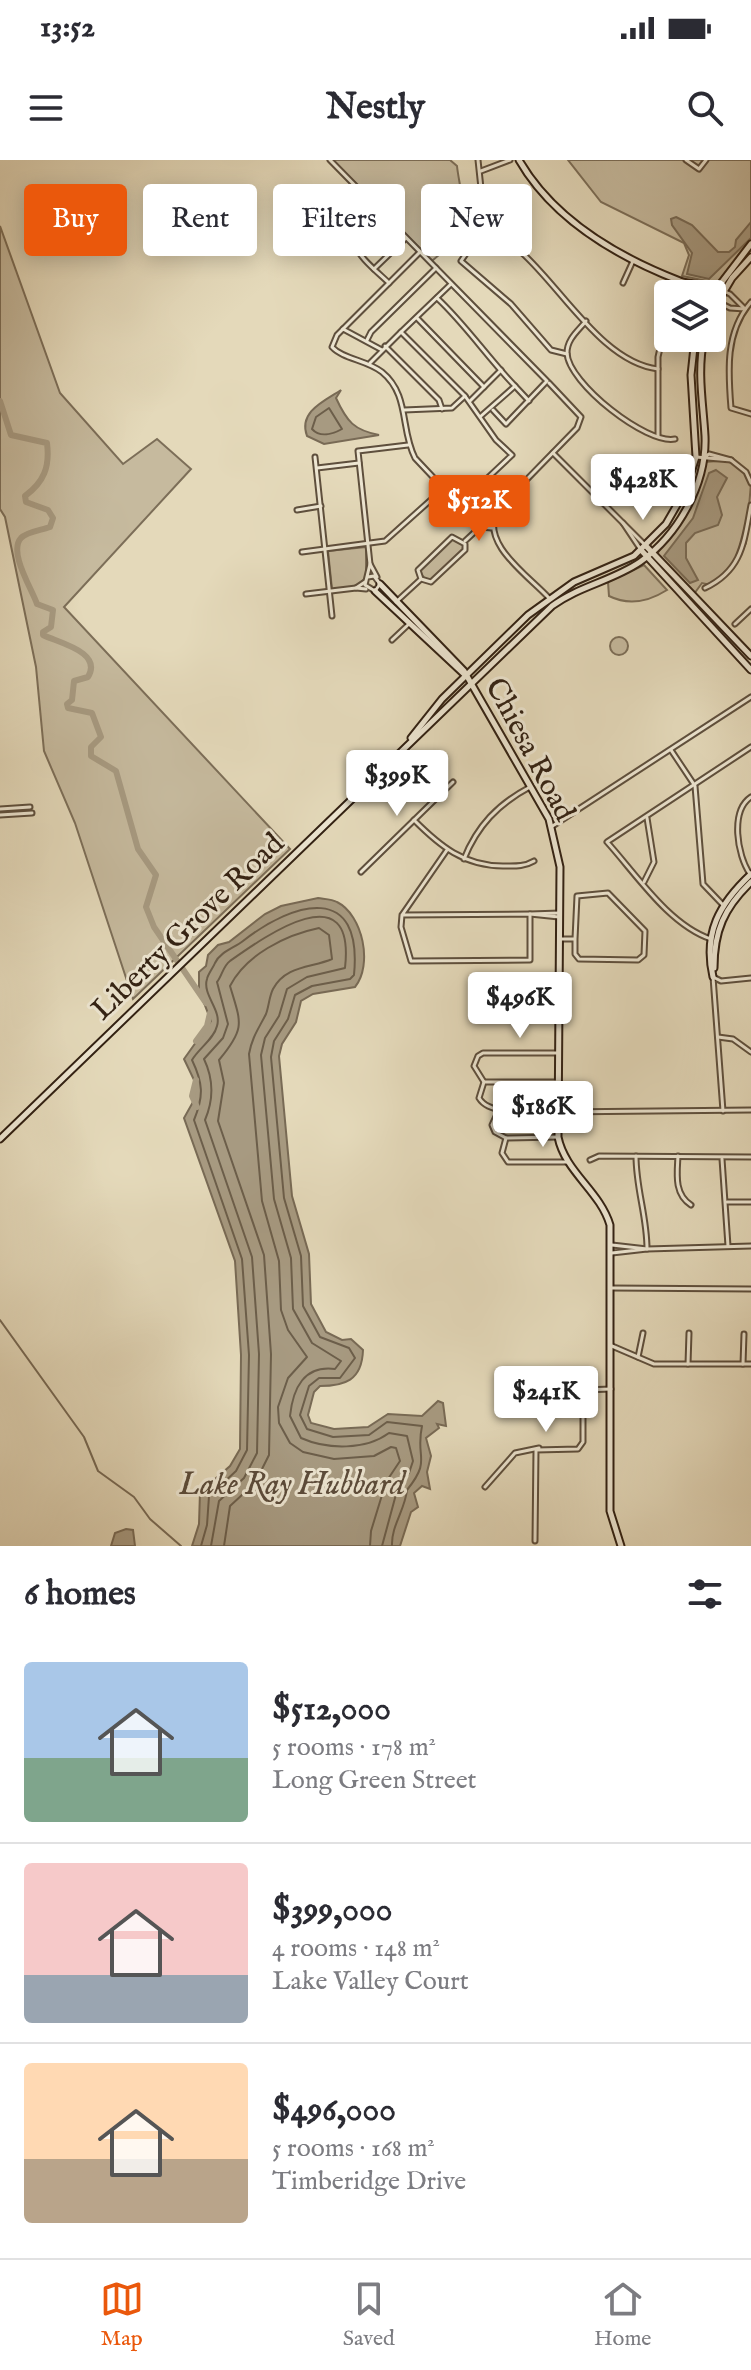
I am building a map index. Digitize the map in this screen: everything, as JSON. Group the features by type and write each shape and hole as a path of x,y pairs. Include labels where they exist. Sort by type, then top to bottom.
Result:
{"main road":[{"path":"519,160 538,189 561,213 635,259 678,280"},
{"path":"722,280 751,244"},
{"path":"726,288 751,257"},
{"name":"Liberty Grove Road","path":"405,746 466,675 549,597 644,548 674,513 696,457 691,375 693,352"},
{"name":"Liberty Grove Road","path":"0,1139 554,604 649,555 679,521 692,497 703,458 699,372 702,352"},
{"path":"644,548 751,670"},
{"path":"649,555 751,656"},
{"path":"378,581 395,603"},
{"path":"375,591 395,603"},
{"name":"Chiesa Road","path":"395,603 471,682 551,827 560,867 558,1137 569,1162 603,1206 609,1221 612,1245 610,1511 621,1546"},
{"path":"722,639 727,632"},
{"path":"713,977 712,939 725,906 751,875"},
{"path":"725,906 751,882"}],"street":[{"path":"478,160 482,184"},
{"path":"481,171 510,160"},
{"path":"686,160 699,169 706,160"},
{"path":"331,161 353,184"},
{"path":"374,269 406,238 581,417 572,435 497,510 492,528 499,545 554,604"},
{"path":"420,253 343,329 334,342 333,351 370,363 394,385 404,410 408,445 415,458 480,527 492,528"},
{"path":"360,256 389,283"},
{"path":"464,256 461,261 511,304 551,350 567,354"},
{"path":"527,256 620,356 640,367 658,369"},
{"path":"623,283 635,259"},
{"path":"367,340 371,332 436,268"},
{"path":"370,363 452,283"},
{"path":"726,293 745,309"},
{"path":"437,298 461,320 470,337 529,401"},
{"path":"751,302 745,309 728,354 731,408 751,414"},
{"path":"726,303 745,309"},
{"path":"416,317 484,387"},
{"path":"586,321 571,340 567,354 575,375 603,403 658,437 675,439"},
{"path":"343,329 384,348 439,400 442,409"},
{"path":"401,332 470,401 486,426 512,455 459,505"},
{"path":"658,437 658,369 661,352"},
{"path":"470,401 501,370"},
{"path":"493,410 506,424 548,382"},
{"path":"481,416 493,410 515,386"},
{"path":"404,410 452,408 465,396"},
{"path":"306,594 356,588 375,591 378,581 370,564 367,546 358,451 408,445"},
{"path":"553,453 644,548"},
{"path":"315,457 332,616"},
{"path":"696,457 707,461 731,460 746,472 751,483"},
{"path":"317,468 359,463"},
{"path":"302,552 367,546 393,536 443,489"},
{"path":"705,588 737,561 744,550 751,505"},
{"path":"297,510 321,506"},
{"path":"464,542 480,527"},
{"path":"421,579 418,570 452,537 464,542"},
{"path":"421,579 431,582 465,550 464,542"},
{"path":"744,550 751,552"},
{"path":"368,589 366,580 370,564"},
{"path":"395,603 421,579"},
{"path":"356,588 366,580 378,581"},
{"path":"735,624 751,609"},
{"path":"392,640 412,621"},
{"path":"551,827 751,697"},
{"path":"712,939 677,918 607,842 751,747"},
{"path":"671,750 695,786 703,884 725,906"},
{"path":"361,872 453,782"},
{"path":"464,859 476,831 507,800 531,787"},
{"path":"751,797 741,805 738,816 742,859 751,875"},
{"path":"0,809 30,807"},
{"path":"0,815 32,813"},
{"path":"644,882 654,862 646,817"},
{"path":"414,820 447,850 464,859 490,866 526,866 534,861"},
{"path":"447,850 402,915 401,927 411,961 530,960 530,914"},
{"path":"608,893 645,931 644,955 638,960 579,959 575,954 575,939 577,896 608,893"},
{"path":"402,915 560,915"},
{"path":"559,939 575,939"},
{"path":"713,977 721,981 751,978"},
{"path":"713,977 723,1111"},
{"path":"718,1037 733,1039 751,1052"},
{"path":"487,1082 474,1066 478,1056 483,1053 558,1053"},
{"path":"487,1082 557,1082"},
{"path":"487,1082 479,1098 483,1105 499,1109 751,1110"},
{"path":"499,1109 492,1125 495,1132 506,1138 558,1137"},
{"path":"506,1138 502,1148 503,1158 517,1162 569,1162"},
{"path":"590,1160 599,1156 751,1157"},
{"path":"636,1156 637,1194 646,1219 647,1249"},
{"path":"678,1156 677,1183 683,1200 691,1205"},
{"path":"722,1159 728,1246"},
{"path":"727,1202 751,1202"},
{"path":"612,1245 647,1249"},
{"path":"612,1253 751,1246"},
{"path":"612,1288 751,1289"},
{"path":"640,1365 643,1333"},
{"path":"688,1364 689,1333"},
{"path":"743,1364 744,1334"},
{"path":"612,1346 654,1364 751,1364"},
{"path":"485,1487 515,1453 539,1448 578,1449 583,1442 583,1390 611,1389"},
{"path":"535,1541 535,1456 539,1448"}],"shaded area":[{"path":"333,160 450,160 457,166 459,184 421,184 421,250 405,233 405,184 357,184"},
{"path":"568,160 751,160 751,243 720,280 682,276 689,255 684,243 601,202"},
{"path":"0,226 60,393 123,464 157,439 191,469 64,607 290,849 133,999 75,823 44,751 36,667 5,517 0,509"},
{"path":"731,460 742,467 751,483 746,543 737,561 711,585 702,583 694,594 657,554 694,500 705,462"},
{"path":"454,537 465,547 429,583 418,571"},
{"path":"366,547 366,578 355,587 332,589 328,551"},
{"path":"644,565 667,590 638,601 609,596 608,582"},
{"path":"615,637 623,637 628,646 626,653 615,655 610,650 610,642"}],"water":[{"path":"676,217 692,225 718,252 729,252 735,247 736,240 751,222 751,238 709,279 687,274 692,253 672,225 671,219"},
{"path":"341,390 336,398 348,419 357,427 379,435 324,444 307,436 305,428 309,414"},
{"path":"716,470 727,478 717,497 722,515 718,525 695,533 686,543 686,558 698,580 690,583 664,556 693,518 709,473"},
{"name":"Lake Ray Hubbard","path":"318,898 337,902 353,918 362,941 363,966 355,987 313,994 301,1001 296,1022 282,1044 279,1056 292,1196 309,1254 311,1304 326,1332 342,1340 351,1339 363,1350 359,1369 350,1380 320,1386 314,1392 308,1415 311,1423 334,1429 368,1427 388,1414 422,1416 438,1401 443,1403 446,1426 437,1424 439,1428 426,1438 431,1456 427,1472 430,1489 422,1486 414,1493 418,1507 411,1512 400,1546 192,1546 199,1524 200,1492 230,1466 240,1449 241,1355 235,1261 184,1118 193,1102 195,1082 184,1059 211,1021 199,990 199,972 206,966 208,955 218,945 229,942 265,914 281,906"},
{"name":"Lake Ray Hubbard","path":"133,1530 135,1546 111,1546 115,1533"}],"waterway":[{"path":"0,401 11,435 47,443 48,459 44,473 25,496 26,502 48,510 53,518 50,527 23,536 17,552 37,604 53,610 51,627 43,635 77,650 90,661 88,677 74,681 68,708 92,713 101,737 91,747 91,756 116,771 138,849 156,875 146,907 154,927 206,1003"},
{"path":"196,1041 207,1026 210,1013"},
{"path":"196,1080 192,1096 197,1107"},
{"path":"0,1320 84,1437 98,1471 134,1497 150,1519 181,1546"}]}
